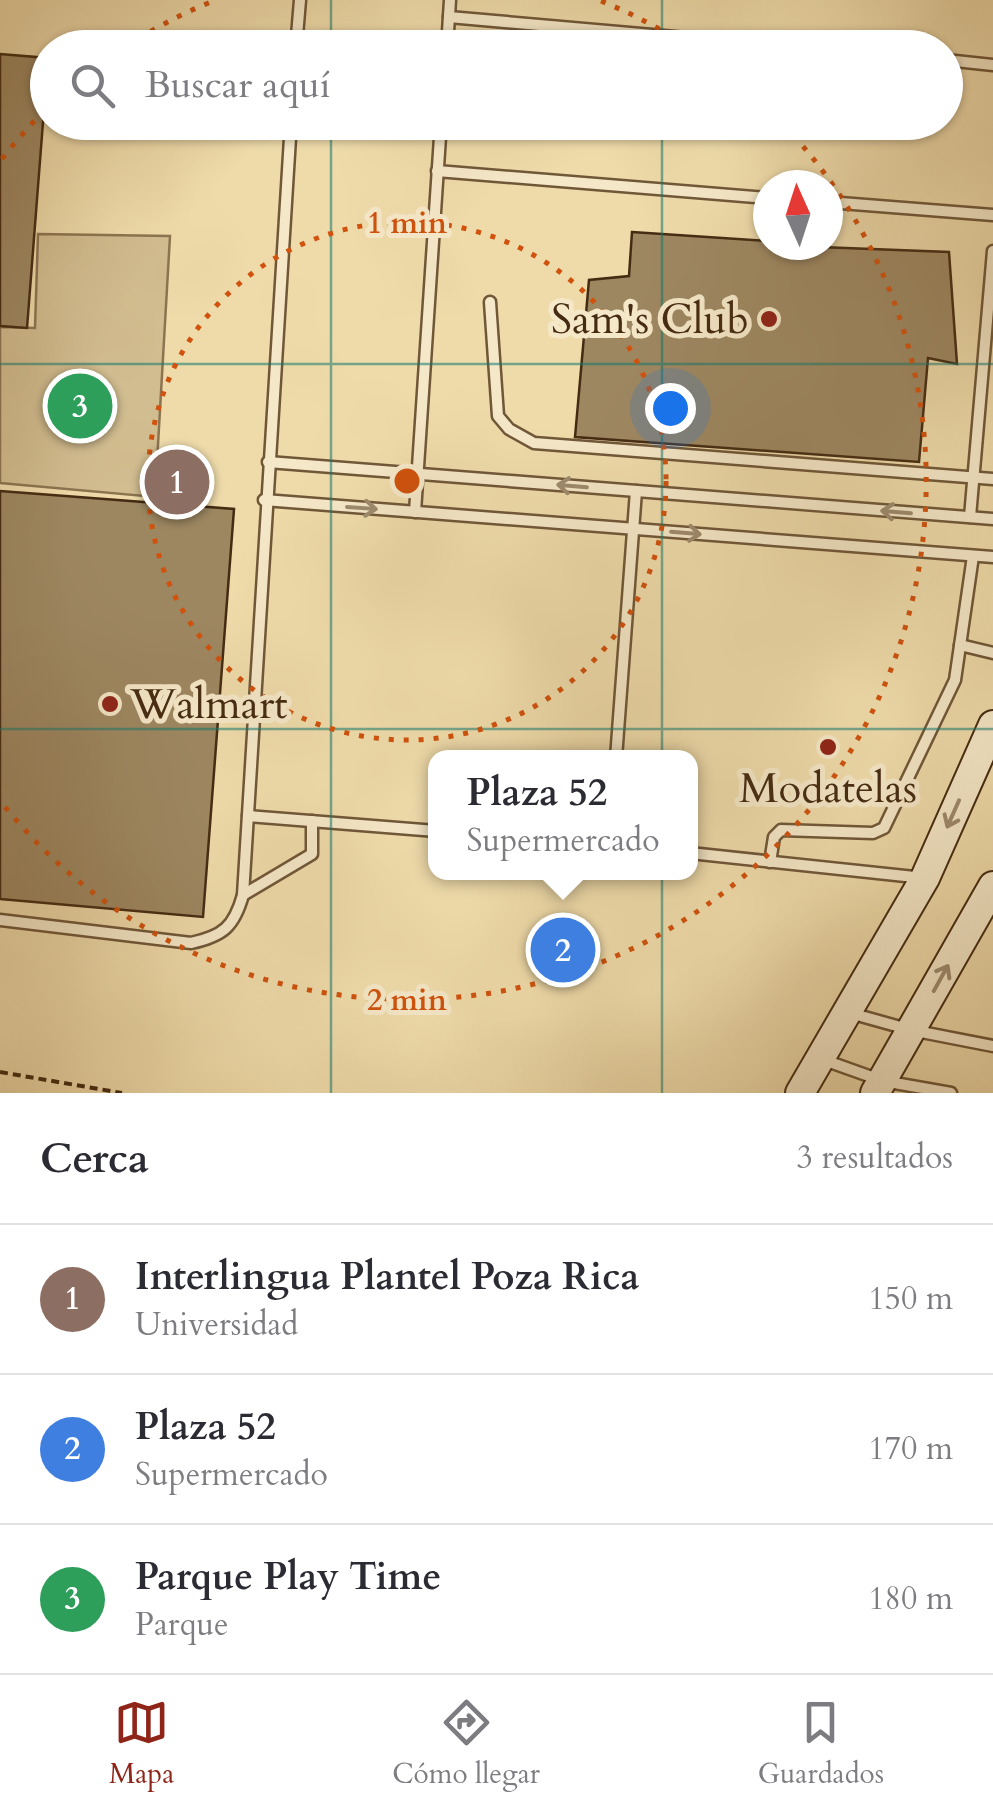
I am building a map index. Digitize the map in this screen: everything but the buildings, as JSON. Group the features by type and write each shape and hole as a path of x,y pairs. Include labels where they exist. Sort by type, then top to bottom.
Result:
{"main road":[{"path":"800,1093 925,878 993,725"},
{"path":"879,1087 993,886"}],"lane":[{"path":"298,30 300,0"},
{"path":"448,30 450,0"},
{"path":"449,16 603,30"},
{"path":"963,61 993,64"},
{"path":"0,920 192,944 219,937 235,922 243,895 264,500 290,140"},
{"path":"415,512 440,140"},
{"path":"437,171 753,197"},
{"path":"843,203 993,216"},
{"path":"970,518 993,251"},
{"path":"490,302 498,416 508,429 534,443 993,479"},
{"path":"980,426 993,427"},
{"path":"268,462 993,518"},
{"path":"617,750 636,491"},
{"path":"264,500 993,557"},
{"path":"770,862 774,837 781,830 873,833 884,828 955,680 973,556"},
{"path":"960,644 993,652"},
{"path":"248,816 428,829"},
{"path":"243,895 312,854 312,821"},
{"path":"698,854 925,878"},
{"path":"849,1012 911,1030 993,1046"},
{"path":"822,1060 879,1087 951,1093"}],"path":[{"path":"0,1072 122,1093"}],"shaded area":[{"path":"38,234 170,236 155,497 0,483 0,327 35,328"}],"place":[{"name":"Sam's Club","path":"769,319"},
{"name":"Parque Play Time","path":"80,406"},
{"name":"Interlingua Plantel Poza Rica","path":"177,482"},
{"name":"Walmart","path":"110,704"},
{"name":"Modatelas","path":"828,747"},
{"name":"Plaza 52","path":"563,950"}]}
